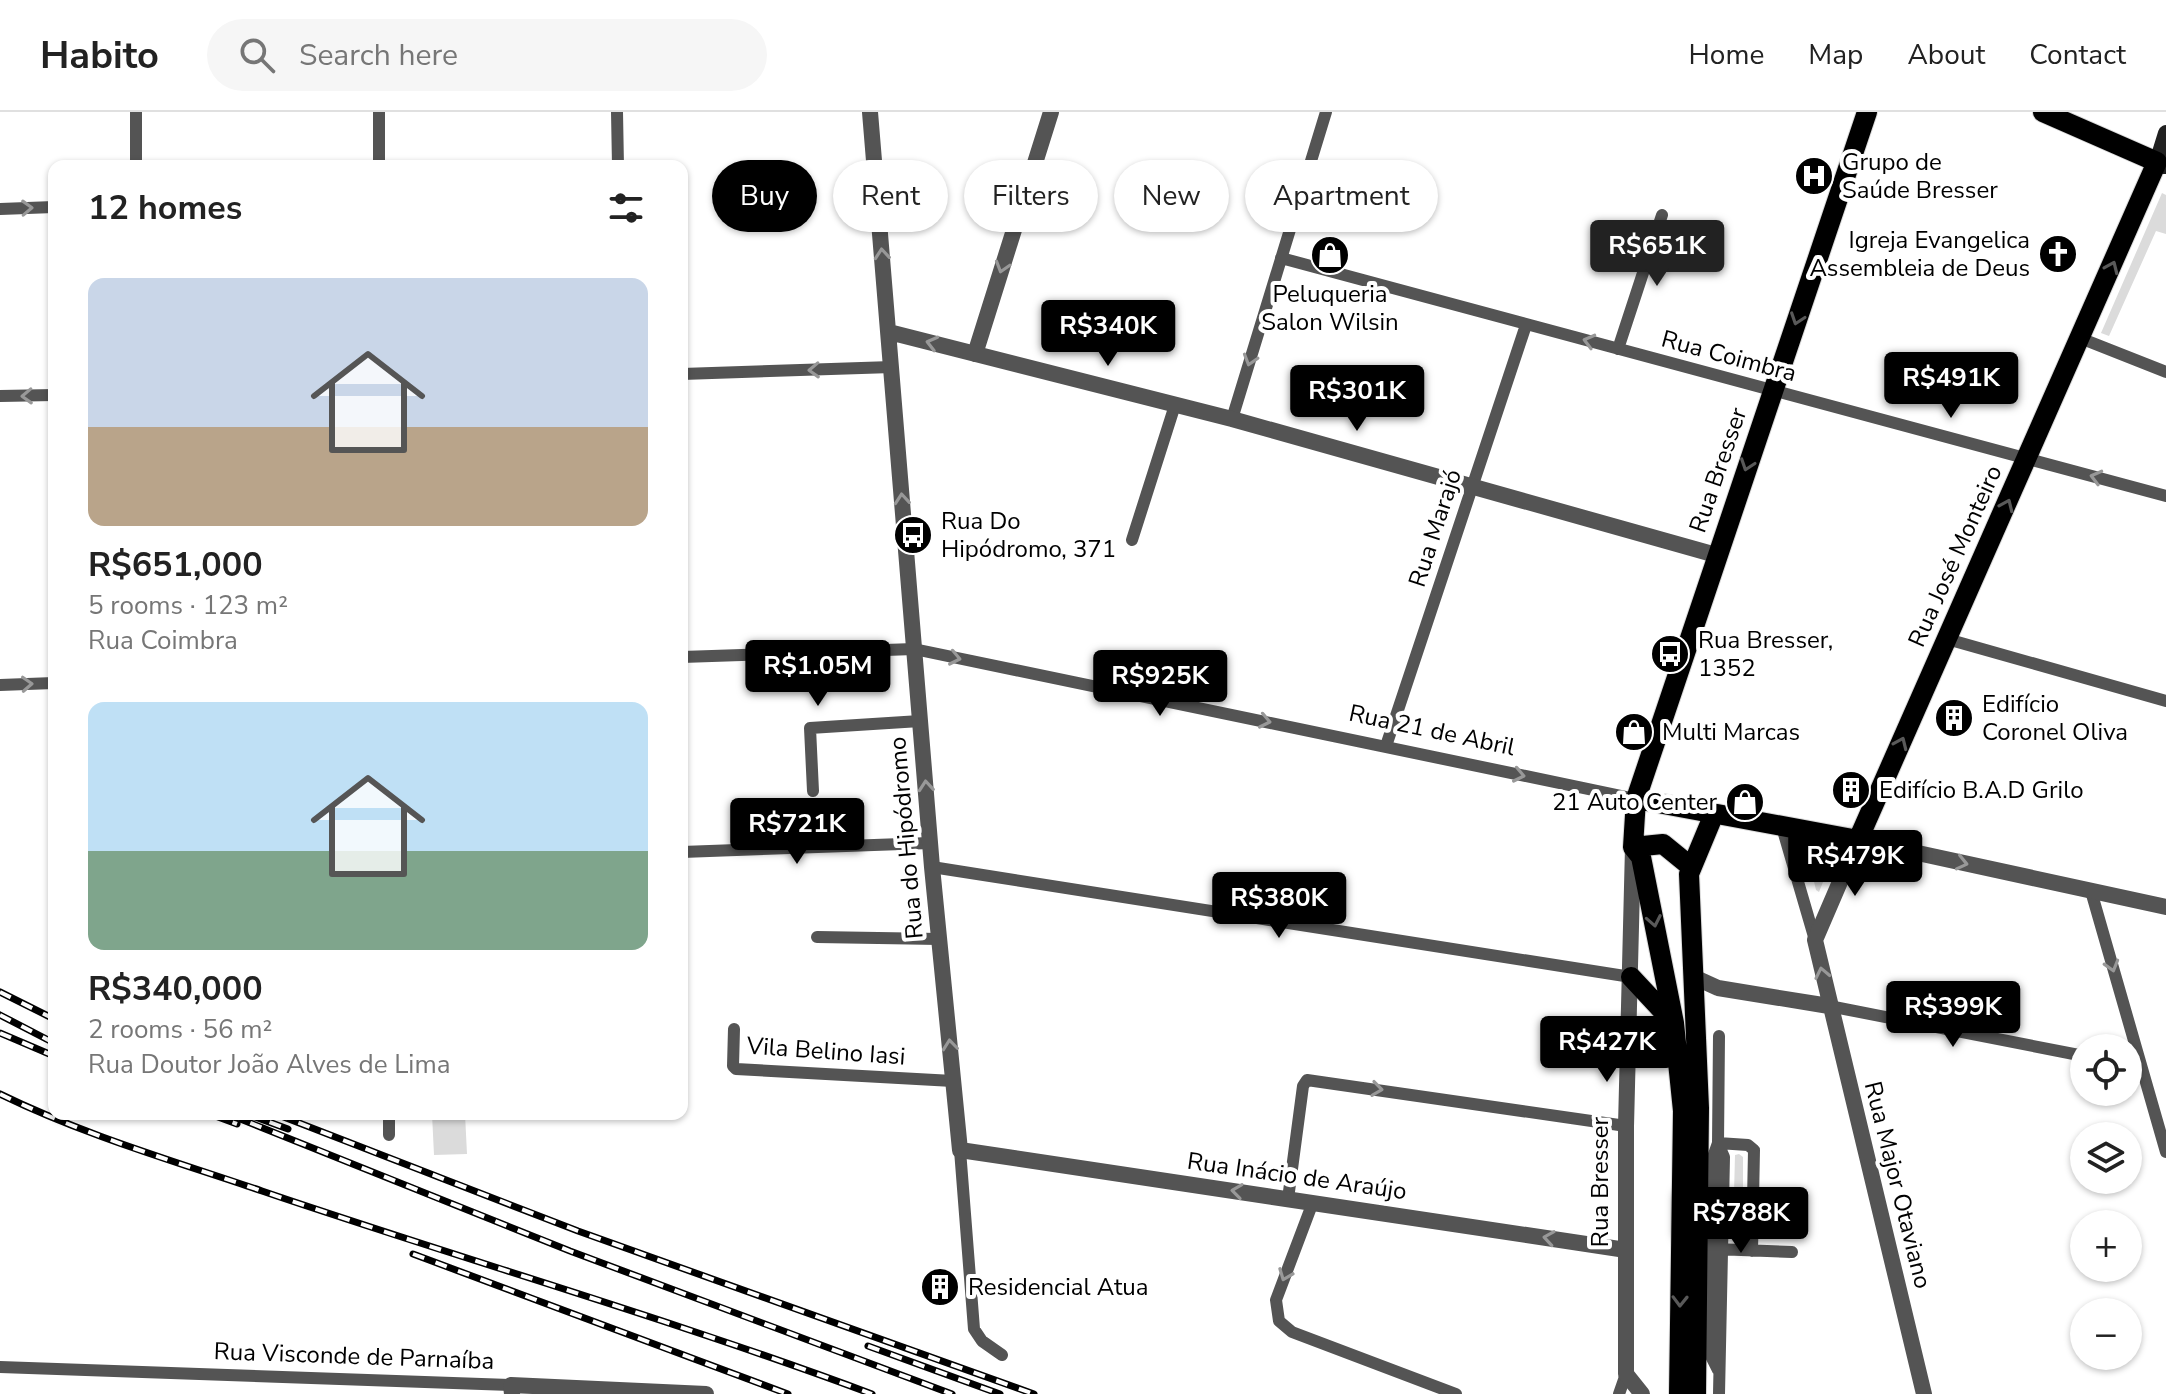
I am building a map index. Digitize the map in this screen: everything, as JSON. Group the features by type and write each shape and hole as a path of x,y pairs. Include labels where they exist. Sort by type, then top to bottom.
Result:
{"main road":[{"name":"Rua Bresser","path":"1696,1394 1691,1110 1641,857 1633,847 1636,799 1867,112"},
{"path":"2043,112 2161,164 2166,133"},
{"name":"Rua José Monteiro","path":"1858,840 2080,338 2161,164"},
{"name":"Rua 21 de Abril","path":"1636,799 1858,840"},
{"name":"Rua Bresser","path":"1679,1394 1697,999 1690,866 1714,814"},
{"path":"1633,847 1663,844 1690,866"},
{"path":"1631,977 1674,1023"}],"street":[{"path":"136,112 136,160"},
{"path":"379,112 379,160"},
{"path":"617,112 618,160"},
{"name":"Rua do Hipódromo","path":"870,112 932,867 974,1329 982,1341 1002,1355"},
{"path":"975,354 1051,112"},
{"path":"1232,419 1326,112"},
{"path":"0,209 48,207"},
{"path":"1618,349 1662,215"},
{"name":"Rua Coimbra","path":"1281,258 2166,496"},
{"name":"Rua Marajó","path":"1386,746 1526,325"},
{"path":"889,332 1232,419 1716,555"},
{"path":"2080,338 2166,372"},
{"path":"688,374 892,367"},
{"path":"0,396 48,395"},
{"path":"1132,540 1175,405"},
{"path":"1947,639 2166,701"},
{"name":"Rua 21 de Abril","path":"688,657 914,649 1636,799"},
{"path":"0,685 48,683"},
{"path":"813,791 810,728 920,721"},
{"name":"Rua Major Otaviano","path":"1782,827 1815,940 1924,1394"},
{"path":"1815,940 1858,840"},
{"name":"Rua 21 de Abril","path":"1858,840 2166,907"},
{"path":"688,852 930,843"},
{"name":"Rua Bresser","path":"1626,1374 1626,1126 1633,847"},
{"path":"932,867 1631,977"},
{"path":"2091,891 2132,1034"},
{"path":"817,937 939,939"},
{"path":"1696,978 1718,988 1829,1006 2070,1053"},
{"path":"1697,999 1718,988"},
{"name":"Vila Belino Iasi","path":"734,1029 733,1066 736,1069 953,1081"},
{"path":"1719,1036 1718,1143 1724,1157 1718,1249 1722,1355 1718,1370 1719,1394"},
{"path":"2142,1068 2166,1152"},
{"path":"1288,1199 1303,1086 1307,1080 1626,1126"},
{"path":"2151,1099 2166,1102"},
{"path":"389,1120 389,1135"},
{"path":"1718,1143 1753,1148 1752,1251"},
{"name":"Rua Inácio de Araújo","path":"960,1150 1626,1250"},
{"path":"1313,1202 1276,1300 1279,1321 1292,1332 1456,1394"},
{"path":"1718,1249 1792,1252"},
{"name":"Rua Visconde de Parnaíba","path":"0,1367 511,1390 706,1394"},
{"path":"1619,1394 1626,1374"},
{"path":"1626,1374 1642,1394"}],"shaded area":[{"path":"2162,193 2166,195 2166,234 2156,231 2109,336 2101,333"},
{"path":"1805,844 1835,852 1819,892 1816,890"},
{"path":"432,1120 465,1120 467,1154 434,1155"},
{"path":"1735,1155 1743,1157 1743,1237 1739,1241 1733,1233"}],"railway":[{"path":"0,992 48,1016"},
{"path":"0,1015 48,1040"},
{"path":"0,1033 48,1053"},
{"path":"0,1094 48,1116"},
{"path":"59,1120 130,1147 720,1340 872,1394"},
{"path":"226,1120 237,1124"},
{"path":"243,1120 570,1251 952,1394"},
{"path":"263,1120 288,1129"},
{"path":"291,1120 578,1231 1034,1394"},
{"path":"413,1254 788,1394"},
{"path":"868,1346 1000,1394"}],"place":[{"name":"Grupo de Saúde Bresser","path":"1814,176"},
{"name":"Igreja Evangelica Assembleia de Deus","path":"2058,254"},
{"name":"Peluqueria Salon Wilsin","path":"1330,255"},
{"name":"Rua Do Hipódromo, 371","path":"913,535"},
{"name":"Rua Bresser, 1352","path":"1670,654"},
{"name":"Edifício Coronel Oliva","path":"1954,718"},
{"name":"Multi Marcas","path":"1634,732"},
{"name":"Edifício B.A.D Grilo","path":"1851,790"},
{"name":"21 Auto Center","path":"1745,802"},
{"name":"Residencial Atua","path":"940,1287"}]}
